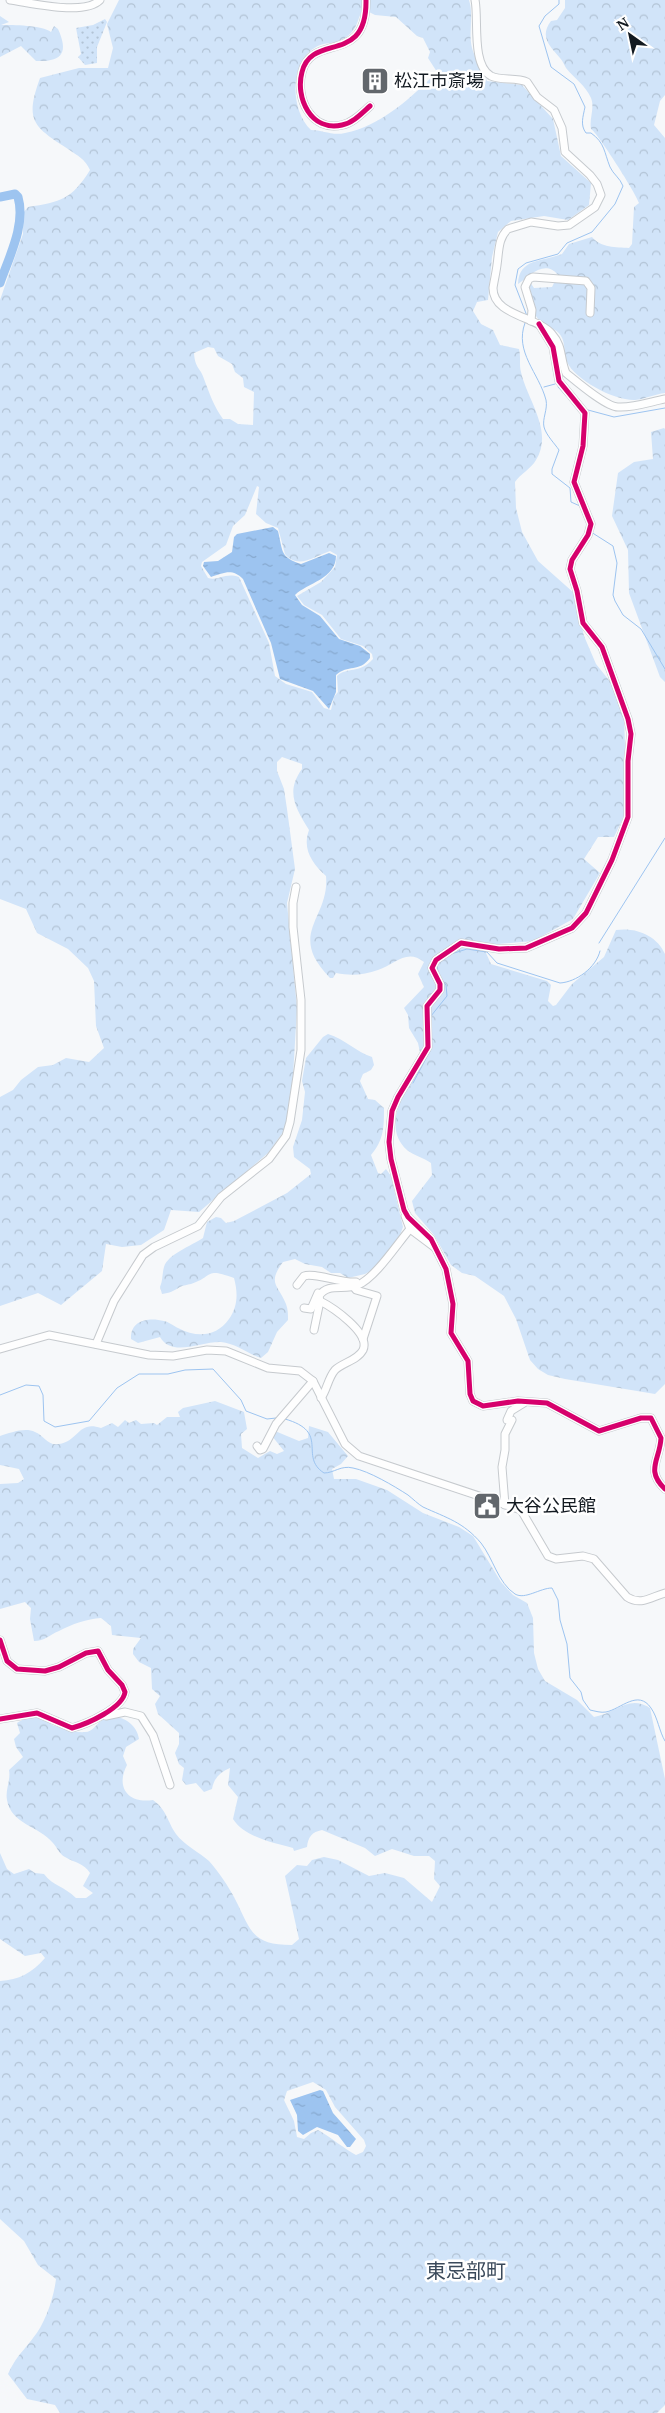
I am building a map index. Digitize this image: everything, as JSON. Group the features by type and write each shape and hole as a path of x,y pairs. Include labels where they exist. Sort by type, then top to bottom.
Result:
{"street":[{"path":"10,0 79,8 94,5 100,0"},
{"path":"366,0 365,20 358,34 344,45 321,50 313,56 305,64 301,80 306,109 316,121 324,125 343,125 370,106"},
{"path":"475,0 477,47 487,72 494,77 526,82 537,97 550,105 561,124 566,152 590,175 600,192 600,199 595,206 569,225 531,222 513,226 504,233 500,244 494,295 502,307 539,324 551,333 559,344 566,373 609,404 626,407 665,399"},
{"path":"528,319 532,310 525,287 529,279 533,277 586,281 591,288 590,313"},
{"path":"437,1249 410,1229 391,1159 389,1127 398,1097 428,1047 426,1011 428,1003 440,990 440,984 432,968 433,962 461,943 499,949 526,948 572,928 586,913 612,860 628,817 628,761 631,734 628,719 602,647 583,623 577,590 570,569 572,560 590,531 587,511 574,482 584,446 585,413 559,381 553,347 539,324"},
{"path":"96,1344 114,1301 143,1255 159,1244 189,1232 198,1226 221,1197 269,1159 286,1136 290,1122 301,1050 301,1000 293,927 293,903 296,888"},
{"path":"404,1210 408,1217 431,1238 444,1261 451,1285 453,1304 451,1333 468,1361 470,1394 473,1401 483,1406 526,1401 554,1406 575,1420 598,1431 641,1418 651,1418 661,1438 654,1466 655,1475 665,1489"},
{"path":"304,1308 311,1308 315,1297 329,1288 353,1286 367,1279 410,1229"},
{"path":"298,1285 304,1276 312,1274 326,1279 350,1282 367,1279"},
{"path":"321,1398 336,1370 362,1351 363,1339 378,1296 356,1290 353,1286"},
{"path":"314,1330 320,1301 319,1296 324,1291"},
{"path":"320,1301 344,1316 363,1339"},
{"path":"0,1349 49,1335 163,1356 207,1350 226,1351 268,1368 300,1371 313,1381 344,1444 359,1456 521,1510 545,1552 552,1558 562,1560 583,1556 594,1559 601,1563 627,1597 633,1601 642,1602 665,1593"},
{"path":"257,1446 260,1450 263,1449 281,1418 313,1381"},
{"path":"505,1505 502,1467 505,1434 512,1420 507,1420 511,1411 526,1401"},
{"path":"0,1640 7,1661 20,1669 52,1670 82,1655 98,1650 108,1670 122,1685 125,1692 122,1700 112,1709 79,1726 66,1727 37,1713 0,1719"},
{"path":"89,1721 120,1712 141,1716 153,1735 170,1785"}],"green space":[{"path":"119,0 469,0 472,48 487,81 522,85 553,119 561,156 591,183 589,205 568,220 544,216 511,221 498,232 492,257 488,300 477,302 473,311 481,324 493,330 500,345 519,349 521,372 538,416 542,438 541,449 536,460 515,482 516,508 522,532 538,561 574,593 584,636 596,664 616,689 624,714 627,810 614,837 598,837 584,859 600,873 573,919 533,941 486,945 486,953 491,964 547,981 551,985 548,1001 553,1006 556,1005 572,984 604,957 616,930 631,930 645,934 657,942 665,954 665,1384 655,1394 565,1379 548,1375 538,1369 530,1360 516,1319 504,1296 475,1276 462,1273 451,1265 434,1235 415,1213 412,1201 432,1175 431,1163 407,1150 399,1140 396,1129 396,1117 404,1094 422,1062 418,1043 409,1028 408,1015 404,1008 424,987 418,974 424,962 412,956 406,957 373,972 352,975 336,973 333,978 330,978 317,962 311,949 310,937 326,891 326,876 316,866 310,855 307,843 309,830 294,800 294,785 302,769 302,764 282,757 277,762 277,771 284,789 295,869 287,903 297,1008 293,1076 286,1128 268,1153 199,1212 171,1210 164,1230 141,1245 122,1247 106,1244 102,1271 61,1305 38,1293 0,1306 0,1097 13,1090 21,1080 38,1067 53,1065 66,1058 89,1062 104,1048 96,1026 94,981 88,968 68,949 37,933 26,909 0,899 0,300 23,234 23,213 28,207 65,198 84,180 90,170 81,158 46,134 35,121 33,104 40,78 79,68 108,68 113,48 107,24","holes":["363,9 375,15 396,17 417,36 423,38 430,52 428,58 437,72 395,109 371,124 340,134 311,130 299,111 296,99 297,75 301,63 307,54 316,47 337,42 351,33","208,347 214,348 218,356 232,364 235,372 243,378 244,387 254,392 253,425 238,424 230,419 223,419 214,404 203,375 197,365 194,353","257,486 259,487 256,514 266,523 278,528 285,554 290,559 295,561 307,560 330,551 337,555 335,567 321,582 297,596 304,605 322,615 341,639 363,646 372,654 373,659 363,667 345,671 337,676 338,692 334,697 331,710 324,708 312,692 286,684 275,676 269,643 239,577 230,575 212,579 208,578 201,566 202,562 226,545 233,526 245,515"]},
{"path":"565,0 665,0 665,95 660,101 654,125 665,138 665,393 635,400 607,393 578,376 567,362 559,333 542,323 537,317 527,292 530,282 534,288 552,287 558,275 553,270 547,268 536,271 518,284 522,269 527,265 562,254 569,244 592,237 604,245 629,248 632,244 634,207 639,203 632,188 591,129 592,106 589,94 566,68 547,41 546,32 548,27 551,21 557,20 565,8"},
{"path":"0,16 9,22 1,25 20,25 51,32 54,26 58,29 63,44 61,54 52,60 36,61 21,46 0,57"},
{"path":"105,19 107,22 97,47 97,63 85,65 78,57 81,54 76,28 93,25"},
{"path":"664,428 665,682 660,677 629,593 628,550 612,516 618,473 634,462 653,459 651,432"},
{"path":"328,1034 372,1057 374,1065 371,1070 363,1074 360,1081 368,1099 375,1100 384,1108 384,1115 381,1139 371,1155 378,1173 381,1174 386,1169 391,1176 403,1227 400,1235 374,1269 365,1274 348,1278 340,1273 331,1273 322,1267 305,1264 295,1259 283,1262 278,1269 275,1280 287,1306 288,1320 277,1332 268,1352 261,1358 231,1344 221,1342 180,1348 165,1343 160,1337 138,1343 131,1339 134,1328 142,1321 158,1320 185,1331 206,1334 218,1329 229,1319 236,1299 234,1278 214,1273 191,1284 162,1294 160,1287 164,1267 166,1262 175,1254 203,1238 207,1222 216,1217 221,1218 226,1223 234,1221 287,1193 311,1174 310,1169 294,1157 293,1147 302,1120 305,1092 302,1081 306,1058 323,1037"},
{"path":"215,1401 244,1412 247,1429 241,1434 242,1448 258,1458 270,1451 277,1454 284,1451 272,1436 275,1431 299,1441 308,1438 309,1426 328,1432 348,1456 341,1464 332,1469 334,1479 356,1479 387,1490 423,1513 459,1527 473,1536 501,1582 513,1595 527,1603 533,1618 534,1653 538,1669 545,1681 577,1700 594,1717 635,1703 650,1708 665,1779 665,2405 657,2413 60,2413 55,2405 27,2399 8,2374 45,2318 56,2279 38,2265 24,2241 0,2219 0,1981 25,1975 45,1958 41,1953 25,1956 0,1939 0,1853 7,1869 14,1874 29,1869 35,1873 44,1874 76,1898 86,1898 93,1893 83,1886 90,1873 88,1870 63,1856 47,1837 20,1820 10,1808 7,1800 9,1770 23,1757 16,1747 14,1739 20,1733 17,1723 29,1717 40,1715 53,1725 70,1731 88,1732 107,1718 119,1717 130,1723 134,1727 139,1739 126,1747 123,1756 127,1765 123,1781 126,1793 131,1797 144,1801 153,1800 158,1804 179,1838 209,1861 220,1874 230,1889 249,1927 260,1939 278,1944 292,1945 299,1939 285,1876 297,1865 307,1866 312,1860 324,1857 338,1860 369,1876 385,1873 404,1878 432,1902 440,1886 434,1879 435,1861 429,1856 414,1856 392,1849 375,1856 365,1848 322,1830 311,1835 307,1847 294,1851 293,1848 260,1838 244,1830 233,1819 238,1797 228,1785 230,1768 218,1776 212,1789 204,1792 196,1783 186,1785 182,1780 184,1768 179,1764 175,1753 179,1744 179,1733 158,1714 155,1704 160,1696 152,1689 151,1668 139,1662 133,1654 133,1649 141,1638 112,1635 111,1626 101,1618 74,1624 44,1639 34,1641 30,1619 31,1608 25,1602 0,1609 0,1484 18,1483 24,1479 19,1469 0,1465 0,1436 27,1430 38,1434 52,1444 59,1444 71,1439 83,1429 93,1426 101,1428 112,1423 118,1427 125,1420 129,1423 136,1420 141,1424 154,1423 157,1425 167,1417 180,1417 178,1412 183,1408","holes":["313,2082 326,2090 335,2107 364,2140 366,2146 363,2152 356,2155 318,2130 304,2139 297,2137 294,2121 284,2100 287,2091"]}],"water":[{"path":"273,527 278,531 282,549 289,559 301,564 329,553 336,556 335,564 326,575 295,595 302,605 320,616 339,639 360,646 370,654 370,658 366,663 336,675 336,692 329,709 313,691 280,679 271,643 243,579 231,572 211,577 203,566 204,562 218,561 232,552 234,537 237,534"},
{"path":"320,2090 323,2091 333,2113 356,2139 350,2147 347,2147 338,2135 317,2127 303,2135 298,2131 297,2115 290,2100"}],"waterway":[{"path":"527,316 515,285 518,269 526,263 558,254 567,243 592,232 615,204 623,186 611,169 604,148 599,140 584,130 582,121 585,107 574,84 551,67 539,26 545,16 559,4 559,0"},
{"path":"0,197 15,194 18,197 20,208 18,230 0,283"},
{"path":"525,323 522,334 525,353 546,400 544,427 559,450 552,474 570,488 571,502 580,506"},
{"path":"544,387 555,384"},
{"path":"558,387 572,402"},
{"path":"588,410 614,417 665,408"},
{"path":"591,532 613,546 617,563 613,595 615,601 623,615 641,629 665,669"},
{"path":"599,943 665,838"},
{"path":"451,954 467,949 487,952 497,963 560,983 579,977 590,968 600,951"},
{"path":"438,972 437,964 446,958"},
{"path":"431,1016 447,996 446,985 442,980"},
{"path":"431,1034 431,1047"},
{"path":"413,1083 430,1051"},
{"path":"0,1395 26,1385 39,1386 43,1395 44,1421 55,1427 89,1421 117,1388 139,1374 168,1374 185,1370 213,1369 241,1400 246,1411 267,1419 276,1418"},
{"path":"285,1419 299,1424 307,1431 311,1437 313,1459 324,1473 349,1467 366,1472 402,1491 423,1507 454,1521 468,1530 481,1543 504,1584 515,1594 523,1596 552,1588 558,1600 560,1620 567,1644 570,1678 581,1692 583,1700 590,1710 606,1712 629,1702 641,1700 651,1708 665,1741"}],"cycle path":[{"path":"366,0 364,20 358,33 349,41 316,53 308,60 302,72 300,82 303,102 314,118 322,123 331,126 346,124 370,106"},
{"path":"539,324 553,347 559,381 585,413 583,446 574,482 591,524 588,535 572,560 570,569 577,591 583,623 602,647 628,719 631,734 628,761 628,817 612,860 586,913 572,928 526,948 499,949 461,943 436,960 432,968 440,984 440,990 427,1006 428,1047 398,1097 392,1111 389,1142 391,1159 404,1210 408,1217 431,1239 446,1269 453,1304 451,1333 468,1361 470,1394 473,1401 483,1406 518,1401 547,1403 599,1431 641,1418 651,1418 661,1438 655,1465 656,1476 665,1489"},
{"path":"0,1640 7,1661 17,1669 45,1671 59,1667 86,1653 98,1651 108,1670 122,1685 125,1692 118,1704 103,1715 72,1728 37,1713 0,1719"}],"place":[{"name":"松江市斎場","path":"375,81"},
{"name":"大谷公民館","path":"487,1506"}],"district":[{"name":"東忌部町","path":"466,2271"}]}
